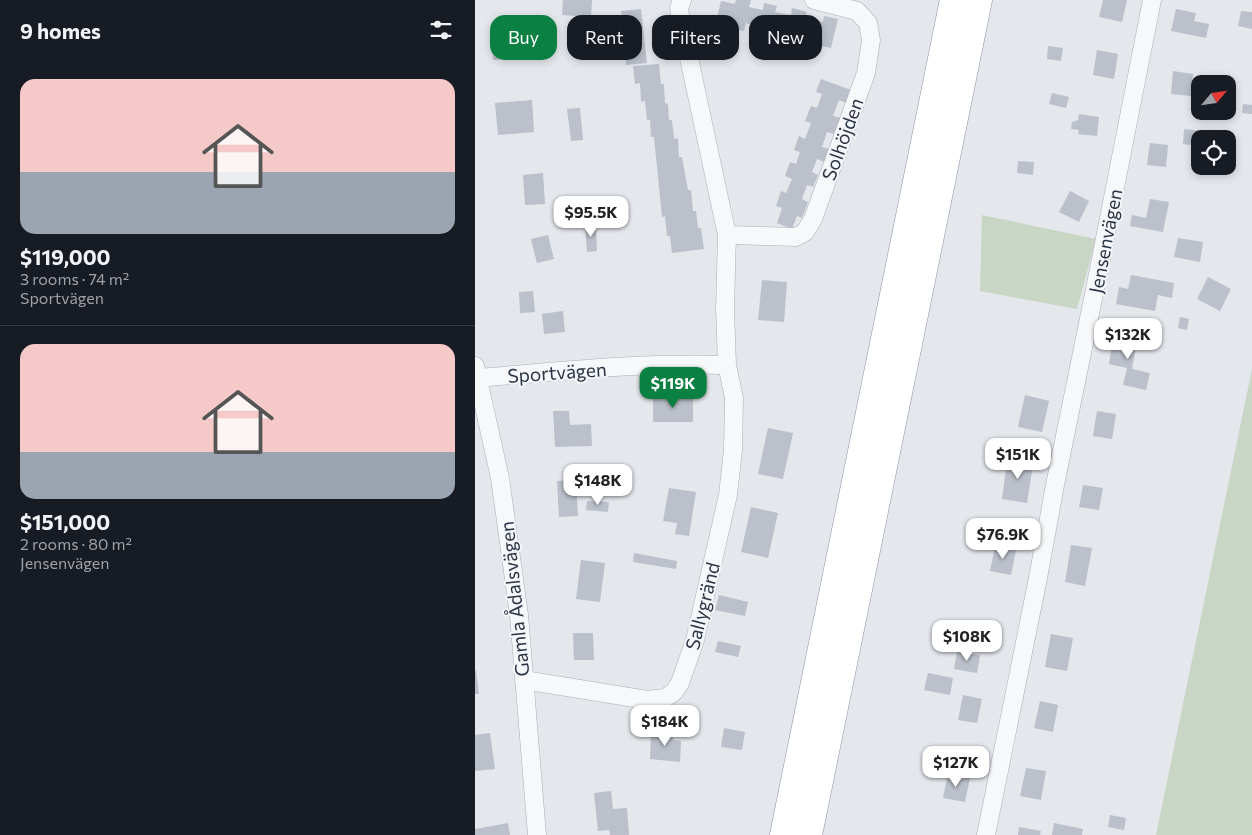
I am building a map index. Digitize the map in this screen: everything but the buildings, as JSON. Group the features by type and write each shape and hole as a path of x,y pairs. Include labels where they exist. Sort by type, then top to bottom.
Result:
{"highway":[{"path":"784,835 954,0"},
{"path":"808,835 978,0"}],"street":[{"path":"682,0 679,8 681,21 727,235 725,308 727,365"},
{"name":"Solhöjden","path":"727,235 795,237 805,232 813,219 866,73 871,40 868,23 857,11 814,0"},
{"name":"Jensenvägen","path":"985,835 1038,578 1152,0"},
{"name":"Sportvägen","path":"476,372 695,364 727,365"},
{"name":"Sallygränd","path":"524,680 647,700 665,698 674,692 695,640 727,495 733,450 734,398 727,365"},
{"name":"Gamla Ådalsvägen","path":"476,372 482,430 500,478 519,615 537,835"}],"green space":[{"path":"982,215 1096,239 1077,309 980,291"},
{"path":"1252,369 1252,835 1156,835"}]}
